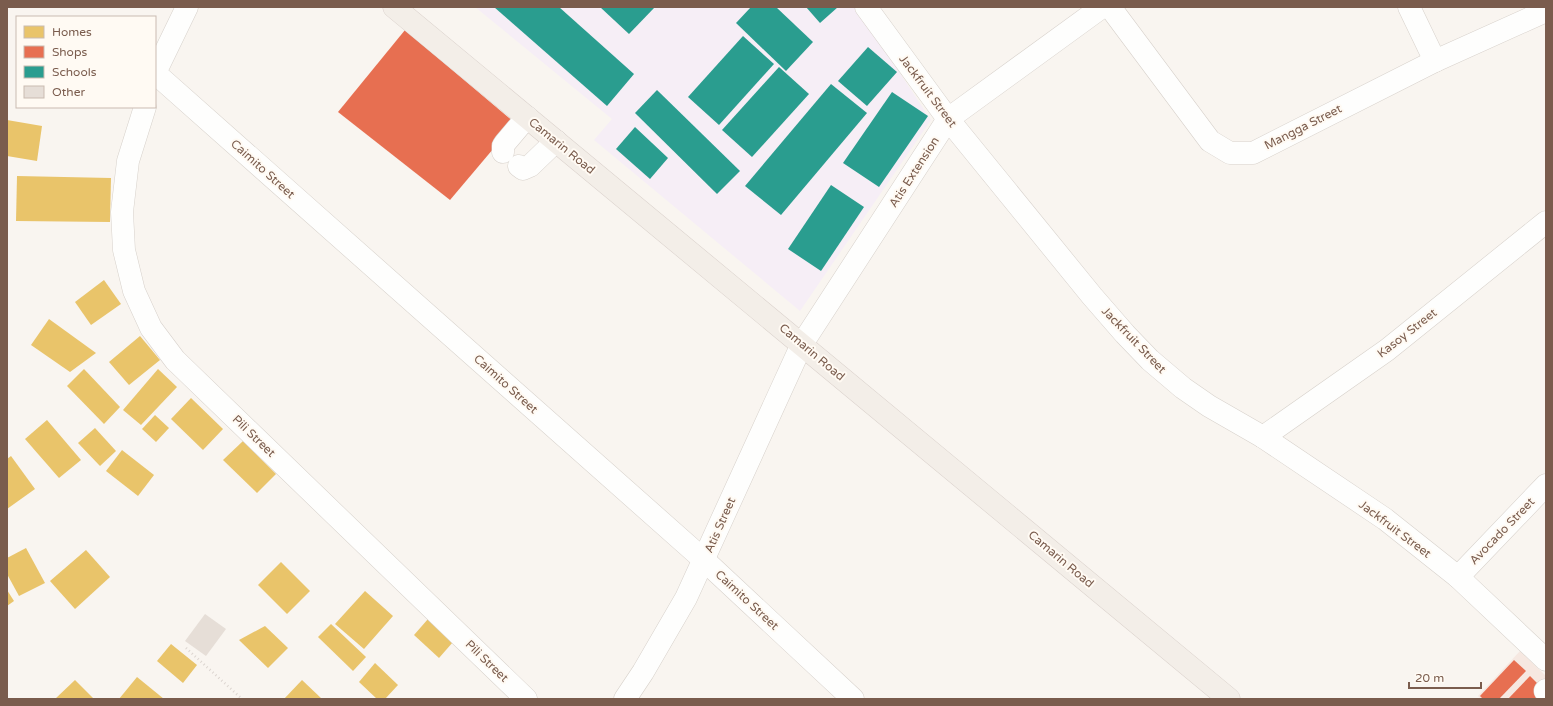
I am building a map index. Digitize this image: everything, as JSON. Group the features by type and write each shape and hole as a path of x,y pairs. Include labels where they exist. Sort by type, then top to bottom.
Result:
{"main road":[{"name":"Camarin Road","path":"398,9 526,117 1229,699"}],"street":[{"path":"156,71 187,7"},
{"name":"Jackfruit Street","path":"866,7 948,119 1092,296 1124,334 1150,360 1183,388 1209,406 1263,437 1384,519 1458,577 1546,660"},
{"name":"Atis Extension","path":"802,344 948,119 1102,7"},
{"name":"Mangga Street","path":"1110,7 1210,141 1230,153 1253,152 1435,61 1546,11"},
{"path":"1409,7 1435,61"},
{"name":"Caimito Street","path":"156,74 704,560 853,699"},
{"name":"Pili Street","path":"145,108 128,161 122,212 124,250 134,291 151,328 175,360 526,699"},
{"path":"526,117 504,143 502,149 511,159 523,168 530,166 556,141"},
{"name":"Kasoy Street","path":"1263,437 1387,350 1546,222"},
{"name":"Atis Street","path":"625,699 643,672 686,598 802,344"},
{"name":"Avocado Street","path":"1458,577 1546,485"}],"path":[{"path":"186,648 242,699"}],"shaded area":[{"path":"475,7 854,7 872,31 931,120 800,311 594,140 612,119"},
{"path":"1520,651 1546,676 1546,699 1481,699 1478,696"}],"building: Homes":[{"path":"7,120 42,126 37,161 7,156"},
{"path":"17,176 111,178 110,222 16,221"},
{"path":"104,280 121,304 91,325 75,302"},
{"path":"49,319 96,353 70,372 31,345"},
{"path":"140,336 160,360 129,385 109,362"},
{"path":"84,369 120,407 104,424 67,386"},
{"path":"158,369 177,387 141,425 123,410"},
{"path":"191,398 223,429 203,450 171,419"},
{"path":"155,415 169,428 156,442 142,429"},
{"path":"47,420 81,460 59,478 25,439"},
{"path":"95,428 116,451 100,466 78,443"},
{"path":"243,441 276,474 257,493 223,460"},
{"path":"122,450 154,475 138,496 106,471"},
{"path":"11,456 35,489 7,509 7,459"},
{"path":"26,548 45,583 19,596 7,574 7,558"},
{"path":"86,550 110,577 75,609 50,581"},
{"path":"281,562 310,591 287,614 258,585"},
{"path":"7,590 14,601 7,606"},
{"path":"365,591 393,616 364,649 335,624"},
{"path":"428,619 453,642 439,658 414,635"},
{"path":"331,624 366,657 353,671 318,637"},
{"path":"265,626 288,648 268,668 239,640"},
{"path":"171,644 197,665 183,683 157,661"},
{"path":"375,663 398,685 385,699 377,699 359,682"},
{"path":"137,677 164,699 119,699"},
{"path":"75,680 94,699 55,699"},
{"path":"302,680 322,699 284,699"}],"building: Shops":[{"path":"405,30 515,123 450,200 338,112"},
{"path":"1514,660 1526,671 1499,699 1483,699 1480,696"},
{"path":"1530,676 1546,692 1546,699 1508,699"}],"building: Schools":[{"path":"494,7 559,7 634,74 607,106"},
{"path":"600,7 655,7 629,34"},
{"path":"751,7 776,7 813,42 786,71 736,23"},
{"path":"806,7 838,7 820,23"},
{"path":"743,36 774,64 719,125 688,97"},
{"path":"868,47 897,72 867,106 838,81"},
{"path":"779,67 809,94 752,157 722,130"},
{"path":"831,84 867,113 781,215 745,186"},
{"path":"657,90 740,171 717,194 635,113"},
{"path":"892,92 928,116 879,187 843,163"},
{"path":"635,127 668,158 650,179 616,149"},
{"path":"831,185 864,207 821,271 788,249"}],"building: Other":[{"path":"205,614 226,629 206,656 185,641"}]}
